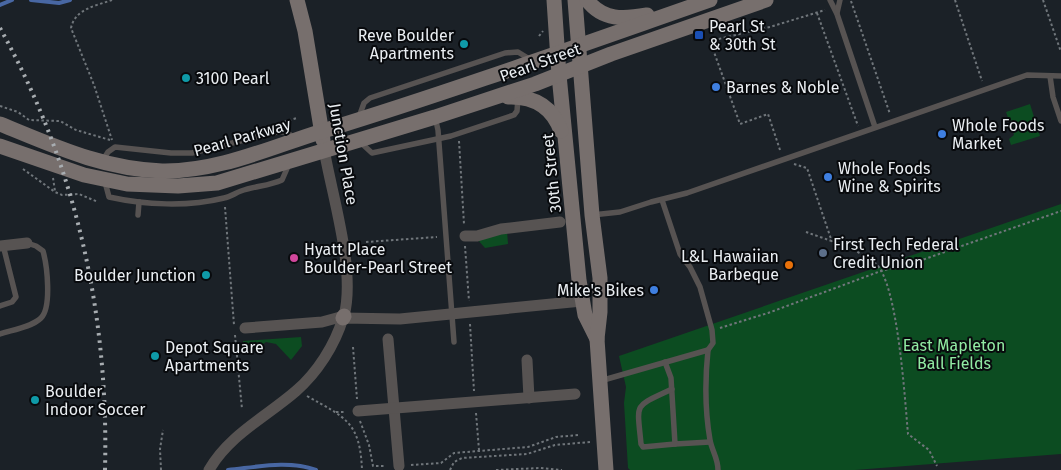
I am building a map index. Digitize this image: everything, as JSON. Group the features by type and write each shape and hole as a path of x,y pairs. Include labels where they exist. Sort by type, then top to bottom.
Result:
{"main road":[{"name":"Junction Place","path":"296,0 305,31 324,149"},
{"name":"30th Street","path":"554,0 565,141 582,301 585,315 597,339"},
{"name":"30th Street","path":"575,0 592,215 601,299 597,339 606,470"},
{"path":"587,0 600,13 614,17 630,18 681,10"},
{"name":"Pearl Street","path":"321,132 557,54 710,0"},
{"name":"Pearl Street","path":"324,149 494,98 766,0"},
{"path":"494,98 518,97 534,100 550,111 557,121 565,141"},
{"name":"Pearl Parkway","path":"0,124 57,149 102,163 162,171 198,169 231,161 321,132"},
{"path":"0,146 104,180 145,185 205,185 234,179 324,149"}],"street":[{"name":"Junction Place","path":"209,470 217,456 245,430 303,384 332,344 344,317 348,292 346,271 324,149"},
{"path":"465,236 477,236 501,229 533,227 560,222"},
{"path":"1,245 27,243"},
{"path":"245,328 322,322 344,317 400,319 582,301"},
{"path":"388,339 399,466"},
{"path":"526,360 530,398"},
{"path":"358,411 575,394"}],"lane":[{"path":"830,0 837,4 837,13 875,127"},
{"path":"592,215 620,212 687,193 1027,75 1061,76"},
{"path":"1050,76 1053,97 1061,121"},
{"path":"358,140 372,153 438,139 514,115 517,111 518,97"},
{"path":"435,117 454,342"},
{"path":"104,180 109,196 139,202 184,203 225,198 241,191 265,187 282,180 289,161"},
{"path":"662,200 680,254 690,267 700,287 712,330 713,343 708,350 706,374 710,442 716,453 718,470"},
{"path":"138,215 139,202"},
{"path":"0,334 35,322 42,317 47,302 43,251 27,243"},
{"path":"0,306 12,302 16,297 1,245"},
{"path":"600,381 708,350"},
{"path":"665,362 671,378 675,444"},
{"path":"672,389 640,405 638,411 641,444 643,446 710,442"}],"path":[{"path":"0,106 18,112 29,120 60,121 76,130 112,140 94,85 71,28 73,18 82,11 112,0"},
{"path":"832,242 807,168 804,166 797,167 779,150 768,114 740,124 710,41 817,13 852,0 892,121"},
{"path":"955,0 985,89"},
{"path":"1043,0 1061,52"},
{"path":"817,13 860,132"},
{"path":"279,124 297,118"},
{"path":"458,139 479,450 528,447 556,437 578,435"},
{"path":"21,168 55,192 62,195 79,194 98,202"},
{"path":"225,205 242,409"},
{"path":"712,330 768,313 881,270 922,260 1061,211"},
{"path":"806,232 859,254 876,264 881,270 894,312 908,434 929,450 937,466"},
{"path":"366,242 446,237"},
{"path":"353,346 357,390"},
{"path":"308,397 336,412 350,424 357,434 361,448 362,470"},
{"path":"161,470 160,449 163,430"},
{"path":"450,470 454,462 462,458 527,454 563,443 604,441"},
{"path":"496,470 540,468 562,470"}],"green space":[{"path":"1030,104 1040,136 1011,145 1009,139 1014,135 1006,112"},
{"name":"East Mapleton Ball Fields","path":"1061,204 1061,454 855,470 630,470 628,468 624,403 626,387 619,356"},
{"path":"507,231 508,244 485,248 477,239"},
{"path":"301,337 302,346 291,360 276,344 266,342 256,349 243,344 243,341"}],"waterway":[{"path":"0,5 12,0"},
{"path":"31,0 59,3 70,0"},
{"path":"228,470 283,465 295,465 316,470"}],"railway":[{"path":"0,28 26,80 49,133 68,187 82,242 94,298 101,354 105,412 105,470"}],"place":[{"name":"Pearl St & 30th St","path":"699,35"},
{"name":"Reve Boulder Apartments","path":"464,44"},
{"name":"3100 Pearl","path":"186,78"},
{"name":"Barnes & Noble","path":"716,87"},
{"name":"Whole Foods Market","path":"942,134"},
{"name":"Whole Foods Wine & Spirits","path":"828,177"},
{"name":"First Tech Federal Credit Union","path":"823,253"},
{"name":"Hyatt Place Boulder-Pearl Street","path":"294,258"},
{"name":"L&L Hawaiian Barbeque","path":"789,265"},
{"name":"Boulder Junction","path":"206,275"},
{"name":"Mike's Bikes","path":"654,290"},
{"name":"Depot Square Apartments","path":"155,356"},
{"name":"Boulder Indoor Soccer","path":"35,400"}]}
